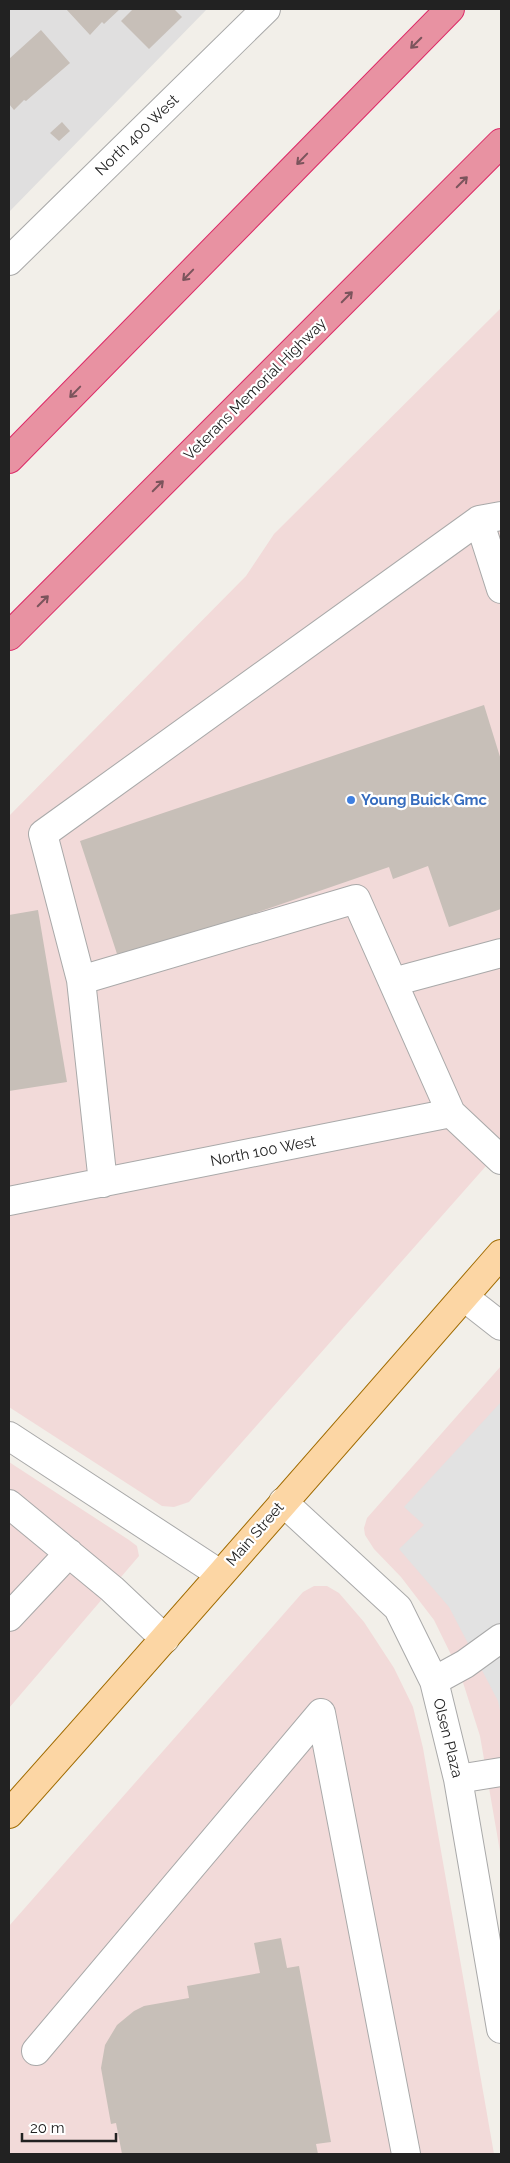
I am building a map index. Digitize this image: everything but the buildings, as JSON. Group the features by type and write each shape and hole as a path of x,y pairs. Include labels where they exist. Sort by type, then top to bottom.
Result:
{"highway":[{"path":"9,460 450,9"},
{"name":"Veterans Memorial Highway","path":"9,636 501,143"}],"main road":[{"name":"Main Street","path":"9,1814 165,1639 501,1254"}],"street":[{"name":"North 400 West","path":"9,261 266,9"},
{"path":"103,1183 81,980 43,834 490,518 501,589"},
{"path":"81,980 356,899 451,1113 501,1160"},
{"path":"393,982 501,953"},
{"name":"North 100 West","path":"9,1201 451,1113"},
{"path":"464,1297 501,1326"},
{"path":"9,1436 220,1574"},
{"name":"Olsen Plaza","path":"283,1502 398,1608 434,1681 458,1780 498,1987 501,2030"},
{"path":"9,1504 112,1589 165,1639"},
{"path":"9,1617 69,1553"},
{"path":"434,1681 465,1664 501,1638"},
{"path":"36,2051 321,1713 406,2154"},
{"path":"458,1780 501,1772"}],"shaded area":[{"path":"9,9 207,9 9,212"},
{"path":"501,308 501,1149 189,1502 174,1507 162,1506 9,1407 9,816 246,576 274,534"},
{"path":"501,1366 501,1857 480,1736 460,1673 434,1620 401,1577 374,1549 365,1535 364,1528 367,1518"},
{"path":"501,1402 501,1715 498,1701 449,1607 399,1549 424,1525 404,1507"},
{"path":"9,1462 129,1540 137,1546 139,1556 9,1708"},
{"path":"314,1586 327,1586 339,1593 364,1622 394,1668 413,1707 423,1748 494,2154 9,2154 9,1926 303,1592"}],"place":[{"name":"Young Buick Gmc","path":"351,800"}]}
